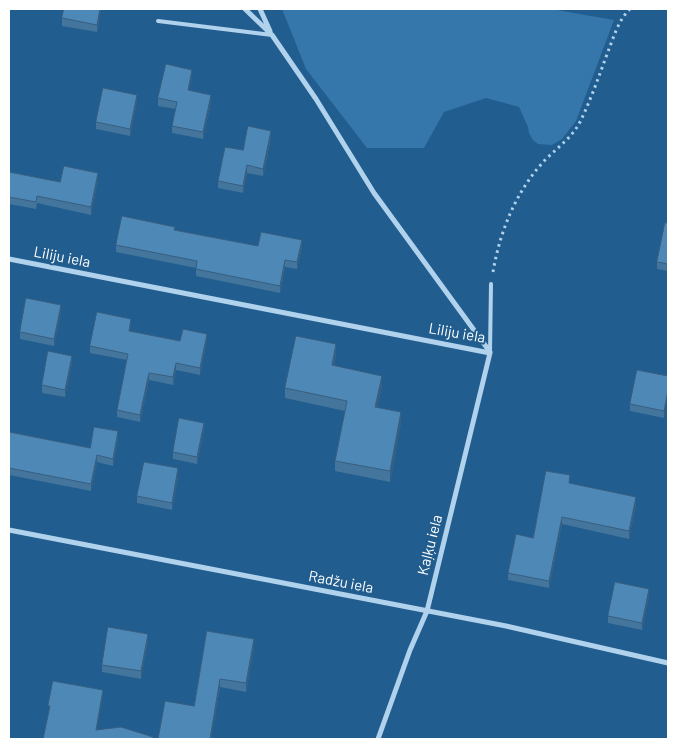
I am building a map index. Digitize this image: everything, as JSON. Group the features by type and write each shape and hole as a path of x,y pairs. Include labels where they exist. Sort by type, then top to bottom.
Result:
{"street":[{"name":"Liliju iela","path":"245,9 272,35 316,99 374,193 490,352"},
{"path":"260,9 272,35"},
{"name":"Liliju iela","path":"9,259 490,352"},
{"name":"Kaļķu iela","path":"378,739 410,650 427,611 490,352"},
{"name":"Radžu iela","path":"9,530 506,626 668,663"}],"lane":[{"path":"158,21 272,35"},
{"path":"490,352 491,284"}],"path":[{"path":"491,284 496,254 506,223 526,183 546,159 567,140 580,122 616,30 626,12 630,9"}],"shaded area":[{"path":"282,9 551,9 614,20 576,121 562,139 552,145 538,144 533,140 519,107 486,98 444,112 424,148 367,148 306,69"}],"building":[{"path":"64,9 100,9 97,25 62,18"},
{"path":"166,64 192,70 188,90 211,95 203,132 172,126 177,102 158,98"},
{"path":"103,88 137,95 130,129 96,122"},
{"path":"248,126 271,131 263,169 247,165 243,186 218,181 225,147 243,150"},
{"path":"64,166 98,173 91,207 37,196 36,202 9,197 9,172 60,182"},
{"path":"122,216 175,227 174,230 258,246 261,232 302,240 297,262 285,260 280,286 196,269 197,261 116,245"},
{"path":"665,223 668,223 668,264 657,262"},
{"path":"26,298 61,305 54,339 20,332"},
{"path":"97,312 131,319 129,331 180,341 183,329 207,334 200,368 176,363 173,377 149,373 140,415 117,410 128,354 90,346"},
{"path":"296,336 336,344 332,365 382,376 375,407 401,412 390,471 335,461 347,401 285,388"},
{"path":"48,351 72,356 65,390 42,385"},
{"path":"637,370 668,376 668,390 664,411 630,404"},
{"path":"179,418 204,423 197,457 173,452"},
{"path":"94,427 118,431 113,459 97,455 91,484 9,468 9,432 90,448"},
{"path":"144,462 178,468 172,503 137,496"},
{"path":"546,471 570,475 569,483 636,497 629,531 562,517 549,581 508,573 516,534 533,538"},
{"path":"615,582 649,589 642,623 608,616"},
{"path":"108,627 148,634 141,671 102,665"},
{"path":"207,631 254,639 246,683 220,679 210,739 158,739 165,701 194,706"},
{"path":"53,681 103,690 96,730 121,727 153,737 153,739 43,739"}]}
